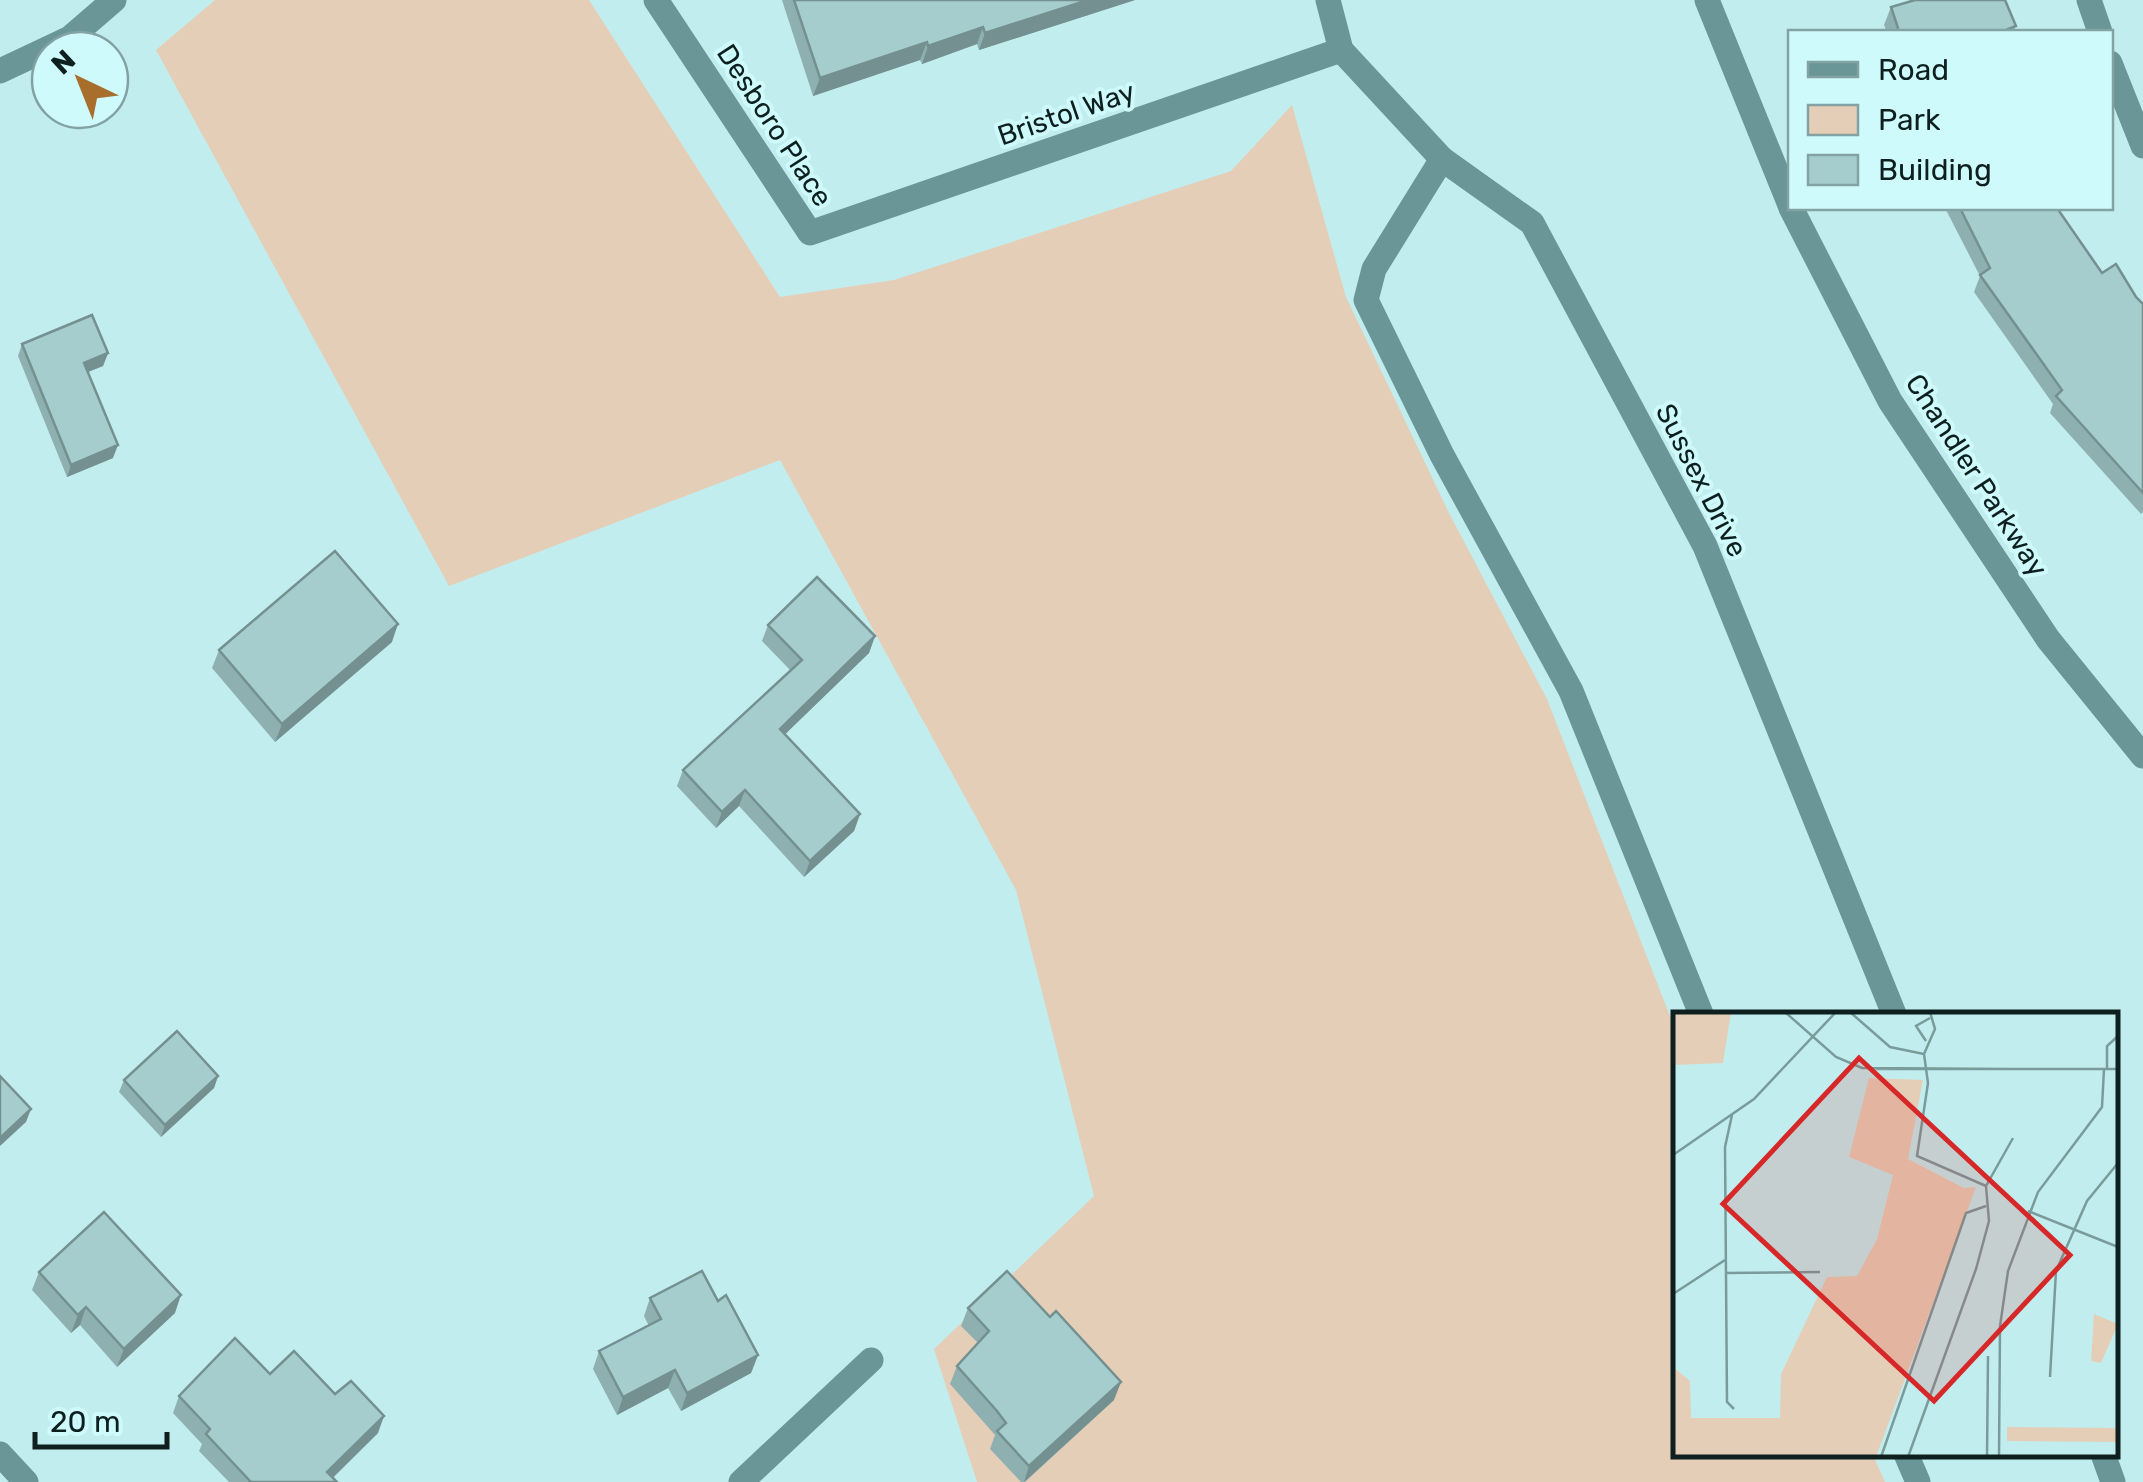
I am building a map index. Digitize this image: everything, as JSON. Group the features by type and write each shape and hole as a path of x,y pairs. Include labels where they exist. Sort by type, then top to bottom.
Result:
{"street":[{"path":"0,71 70,38 114,0"},
{"name":"Desboro Place","path":"656,0 810,233"},
{"path":"1328,0 1341,50"},
{"name":"Chandler Parkway","path":"1707,0 1788,199"},
{"path":"2089,0 2099,30"},
{"name":"Bristol Way","path":"810,233 1341,50"},
{"name":"Sussex Drive","path":"1341,50 1442,159 1532,223 1705,546 1893,1012"},
{"path":"2113,71 2143,146"},
{"path":"1442,159 1374,269 1366,300 1442,455 1571,691 1700,1012"},
{"name":"Chandler Parkway","path":"1793,210 1890,401 2048,639 2143,756"},
{"path":"741,1482 871,1360"},
{"path":"0,1454 26,1482"},
{"path":"1907,1457 1918,1482"},
{"path":"2103,1457 2114,1482"}],"green space":[{"path":"215,0 589,0 780,297 894,280 1231,171 1292,105 1346,297 1449,513 1547,699 1673,1024 1673,1457 1874,1457 1885,1482 977,1482 934,1349 1094,1196 1016,890 780,460 449,586 156,50"}],"building":[{"path":"794,0 1088,0 985,33 983,27 928,46 927,42 820,78"},
{"path":"1915,0 2005,0 2016,26 2006,30 1897,30 1891,7"},
{"path":"1961,210 2058,210 2102,273 2116,264 2143,304 2143,493 2056,396 2062,390 1980,275 1990,268"},
{"path":"92,315 108,353 84,363 118,445 71,465 22,344"},
{"path":"335,551 398,624 282,724 219,650"},
{"path":"817,577 875,636 780,729 860,814 810,861 745,790 722,812 683,770 802,660 768,625"},
{"path":"177,1031 218,1076 165,1125 124,1080"},
{"path":"0,1076 31,1109 0,1138"},
{"path":"104,1212 181,1295 124,1349 86,1307 78,1315 39,1272"},
{"path":"702,1271 718,1301 726,1295 758,1355 687,1393 675,1370 623,1397 599,1351 661,1319 650,1298"},
{"path":"1007,1271 1050,1317 1056,1311 1121,1382 1029,1466 997,1431 1006,1423 957,1366 989,1331 968,1308"},
{"path":"235,1338 270,1374 294,1351 335,1394 351,1381 384,1416 327,1472 337,1482 251,1482 206,1434 210,1429 179,1396"}]}
